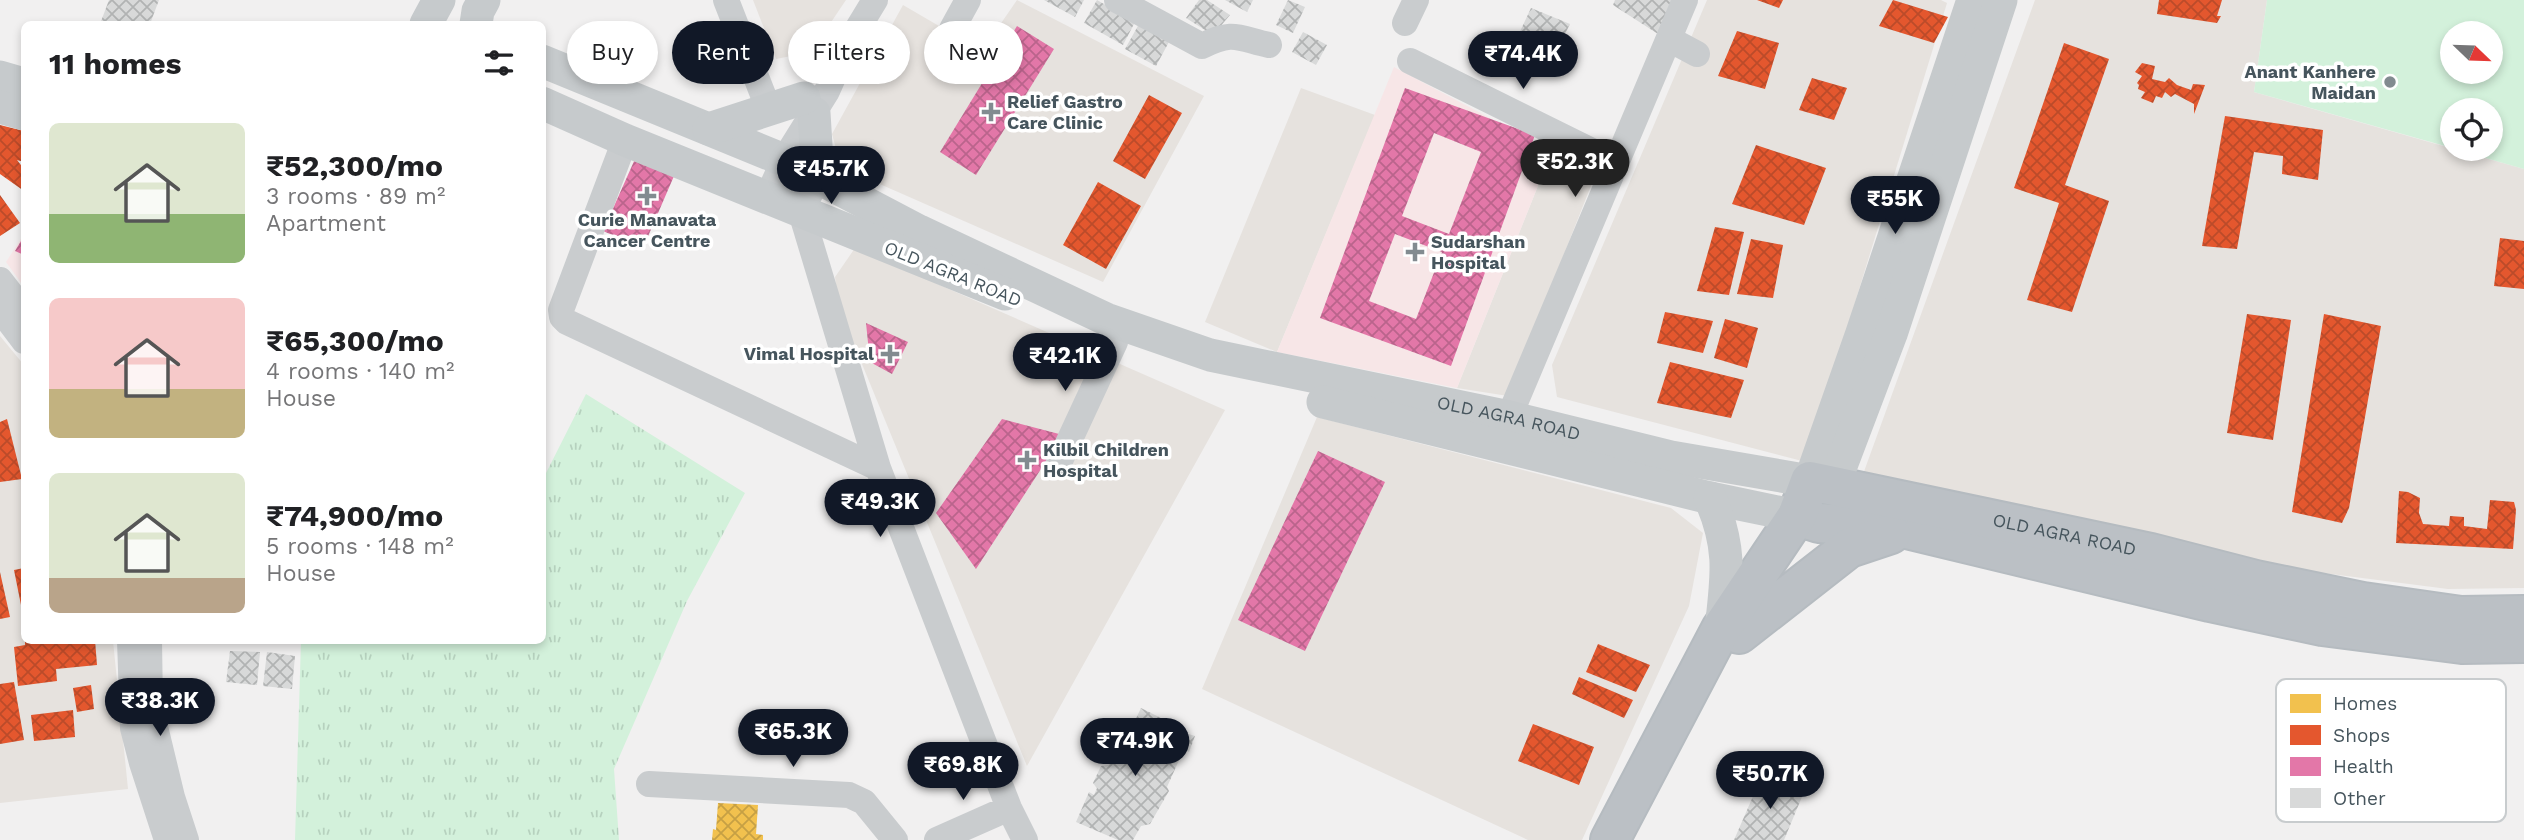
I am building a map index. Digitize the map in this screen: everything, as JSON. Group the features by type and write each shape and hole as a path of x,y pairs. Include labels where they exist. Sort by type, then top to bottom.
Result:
{"highway":[{"name":"OLD AGRA ROAD","path":"1815,502 1907,529 2210,602 2322,626 2462,644 2524,643"},
{"name":"OLD AGRA ROAD","path":"1815,502 2151,553 2256,580 2363,602 2461,616 2524,615"},
{"path":"1610,840 1730,632 1815,502"},
{"path":"1637,840 1730,632 1849,548 1907,529"}],"main road":[{"path":"428,21 439,0"},
{"path":"476,21 484,0"},
{"path":"1815,502 1862,334 1973,0"},
{"path":"1815,502 1891,334 2001,0"},
{"name":"OLD AGRA ROAD","path":"546,63 776,157 919,231 1106,319 1210,355 1509,417 1671,457 1815,502"},
{"path":"0,77 21,83"},
{"name":"OLD AGRA ROAD","path":"546,105 625,140 1007,295 1163,363 1710,498 1815,502"},
{"path":"709,129 769,110 809,105 818,178"},
{"path":"0,107 21,113"},
{"path":"1710,498 1722,525 1728,569 1730,632"}],"street":[{"path":"726,0 769,110"},
{"path":"759,194 776,157 809,105 827,91 847,46 875,0"},
{"path":"956,21 968,0"},
{"path":"1116,0 1202,46 1221,37 1236,35 1269,45"},
{"path":"1509,417 1616,163 1659,79 1669,39 1685,0"},
{"path":"1669,39 1697,54"},
{"path":"1410,61 1616,163"},
{"path":"625,140 561,310 562,317 567,323 878,468"},
{"path":"818,178 802,212 878,468 1009,808 1025,840"},
{"path":"0,280 21,307"},
{"path":"0,309 21,337"},
{"path":"1058,464 1115,342"},
{"path":"130,644 133,727 163,799 186,840"},
{"path":"149,644 150,706 167,840"},
{"path":"649,784 849,795 864,802 895,840"},
{"path":"937,840 1009,808"}],"shaded area":[{"path":"753,0 846,0 832,21 788,21 788,57 776,59 774,21 761,21"},
{"path":"1017,0 1204,96 1103,282 841,167 832,134 860,84 910,84 910,21 894,21 903,5 930,21 924,21 924,84 1023,84 1023,21 1003,21"},
{"path":"1707,0 1941,0 1947,3 1806,462 1557,397 1552,365"},
{"path":"2035,0 2267,0 2254,92 2440,145 2440,161 2496,161 2524,169 2524,588 2448,589 2253,564 1862,477"},
{"name":"Sudarshan Hospital","path":"1394,67 1552,151 1457,388 1277,352"},
{"path":"1301,88 1375,115 1277,352 1205,322"},
{"path":"1552,151 1596,173 1508,396 1457,388"},
{"path":"21,239 21,283 6,262"},
{"path":"855,248 1225,410 1027,766 839,308 835,277"},
{"path":"0,336 21,361 21,644 113,644 128,789 0,803"},
{"path":"1317,417 1671,508 1703,533 1689,606 1582,840 1528,840 1202,689"}],"green space":[{"name":"Anant Kanhere Maidan","path":"2267,0 2524,0 2524,169 2496,161 2503,161 2503,98 2440,98 2440,145 2254,92"},
{"path":"586,394 745,493 687,601 614,769 619,840 295,840 301,644 546,644 546,473"}],"building: Homes":[{"path":"718,803 758,805 756,834 763,835 763,840 712,840 713,829 716,830"}],"building: Shops":[{"path":"1757,0 1783,0 1779,8"},
{"path":"1893,0 1948,17 1934,43 1879,26"},
{"path":"2159,0 2222,0 2217,16 2221,16 2217,23 2157,14"},
{"path":"1737,31 1779,43 1765,89 1718,76"},
{"path":"2064,43 2109,59 2065,185 2109,201 2072,312 2027,300 2059,203 2014,188"},
{"path":"2142,63 2155,66 2152,79 2165,82 2169,78 2177,85 2191,90 2193,84 2205,85 2194,114 2194,104 2175,94 2171,97 2165,92 2162,98 2156,96 2153,103 2141,98 2145,92 2138,89 2137,83 2142,76 2135,72"},
{"path":"1812,78 1847,88 1834,120 1799,110"},
{"path":"1149,95 1182,113 1145,179 1113,161"},
{"path":"2225,116 2323,130 2318,180 2282,174 2283,156 2254,152 2237,249 2202,246"},
{"path":"0,125 21,130 21,161 17,160 21,165 21,189 0,174"},
{"path":"1756,145 1826,168 1804,225 1732,204"},
{"path":"1098,182 1141,206 1106,269 1063,245"},
{"path":"0,195 20,223 0,236"},
{"path":"1715,227 1744,232 1729,295 1697,291"},
{"path":"2500,238 2524,241 2524,289 2494,286"},
{"path":"1751,239 1783,245 1773,298 1737,294"},
{"path":"1665,312 1713,321 1703,353 1657,343"},
{"path":"2247,314 2291,320 2273,440 2227,433"},
{"path":"2324,314 2381,326 2349,508 2342,523 2292,512"},
{"path":"1725,319 1758,328 1747,368 1714,358"},
{"path":"1670,362 1744,380 1731,418 1657,403"},
{"path":"7,419 21,479 0,482 0,422"},
{"path":"2399,491 2420,498 2419,513 2423,524 2449,526 2450,516 2464,517 2464,526 2487,529 2490,500 2514,502 2516,510 2513,549 2396,543"},
{"path":"21,569 21,605 14,570"},
{"path":"0,572 10,617 0,619"},
{"path":"95,644 97,665 56,669 57,681 18,686 14,647"},
{"path":"1598,644 1650,665 1636,692 1586,672"},
{"path":"1579,677 1633,700 1624,718 1572,694"},
{"path":"14,682 24,740 0,744 0,684"},
{"path":"91,685 94,709 77,712 73,688"},
{"path":"73,710 75,737 34,741 31,715"},
{"path":"1533,724 1594,747 1579,785 1518,761"}],"building: Health":[{"path":"1023,30 1054,49 976,175 940,152 982,84 1023,84"},
{"path":"1405,88 1535,135 1451,366 1320,318","holes":["1434,133 1481,152 1449,234 1402,216","1395,234 1442,252 1416,319 1369,301"]},
{"path":"635,159 674,176 643,248 603,231"},
{"path":"21,241 21,254 15,251"},
{"path":"866,323 908,342 892,374 870,362"},
{"path":"1002,419 1063,435 976,569 936,513"},
{"path":"1318,451 1385,482 1305,651 1238,620"}],"building: Other":[{"path":"109,0 159,0 151,21 101,21"},
{"path":"1044,0 1084,0 1075,17"},
{"path":"1097,0 1135,22 1123,45 1084,23"},
{"path":"1199,0 1207,0 1230,15 1213,35 1186,18"},
{"path":"1225,0 1253,0 1247,12"},
{"path":"1288,0 1305,7 1293,33 1276,25"},
{"path":"1615,0 1677,0 1658,34 1613,5"},
{"path":"1531,8 1570,24 1556,52 1516,40"},
{"path":"1139,24 1170,40 1156,66 1125,49"},
{"path":"1303,32 1327,45 1316,65 1292,52"},
{"path":"230,651 260,652 257,685 226,682"},
{"path":"267,652 295,656 292,689 263,686"},
{"path":"1141,708 1175,725 1176,730 1195,736 1189,752 1184,749 1167,787 1169,791 1150,824 1141,826 1133,840 1118,840 1076,822 1089,792 1094,795 1097,788 1093,783 1101,766 1109,765 1107,759 1112,753 1118,755 1112,751 1113,746 1135,757 1136,753 1123,746 1120,740 1124,733 1129,733"},
{"path":"1764,771 1804,792 1784,840 1734,840"}],"place":[{"name":"Anant Kanhere Maidan","path":"2390,82"},
{"name":"Relief Gastro Care Clinic","path":"991,112"},
{"name":"Curie Manavata Cancer Centre","path":"647,196"},
{"name":"Sudarshan Hospital","path":"1415,252"},
{"name":"Vimal Hospital","path":"890,354"},
{"name":"Kilbil Children Hospital","path":"1027,460"}]}
